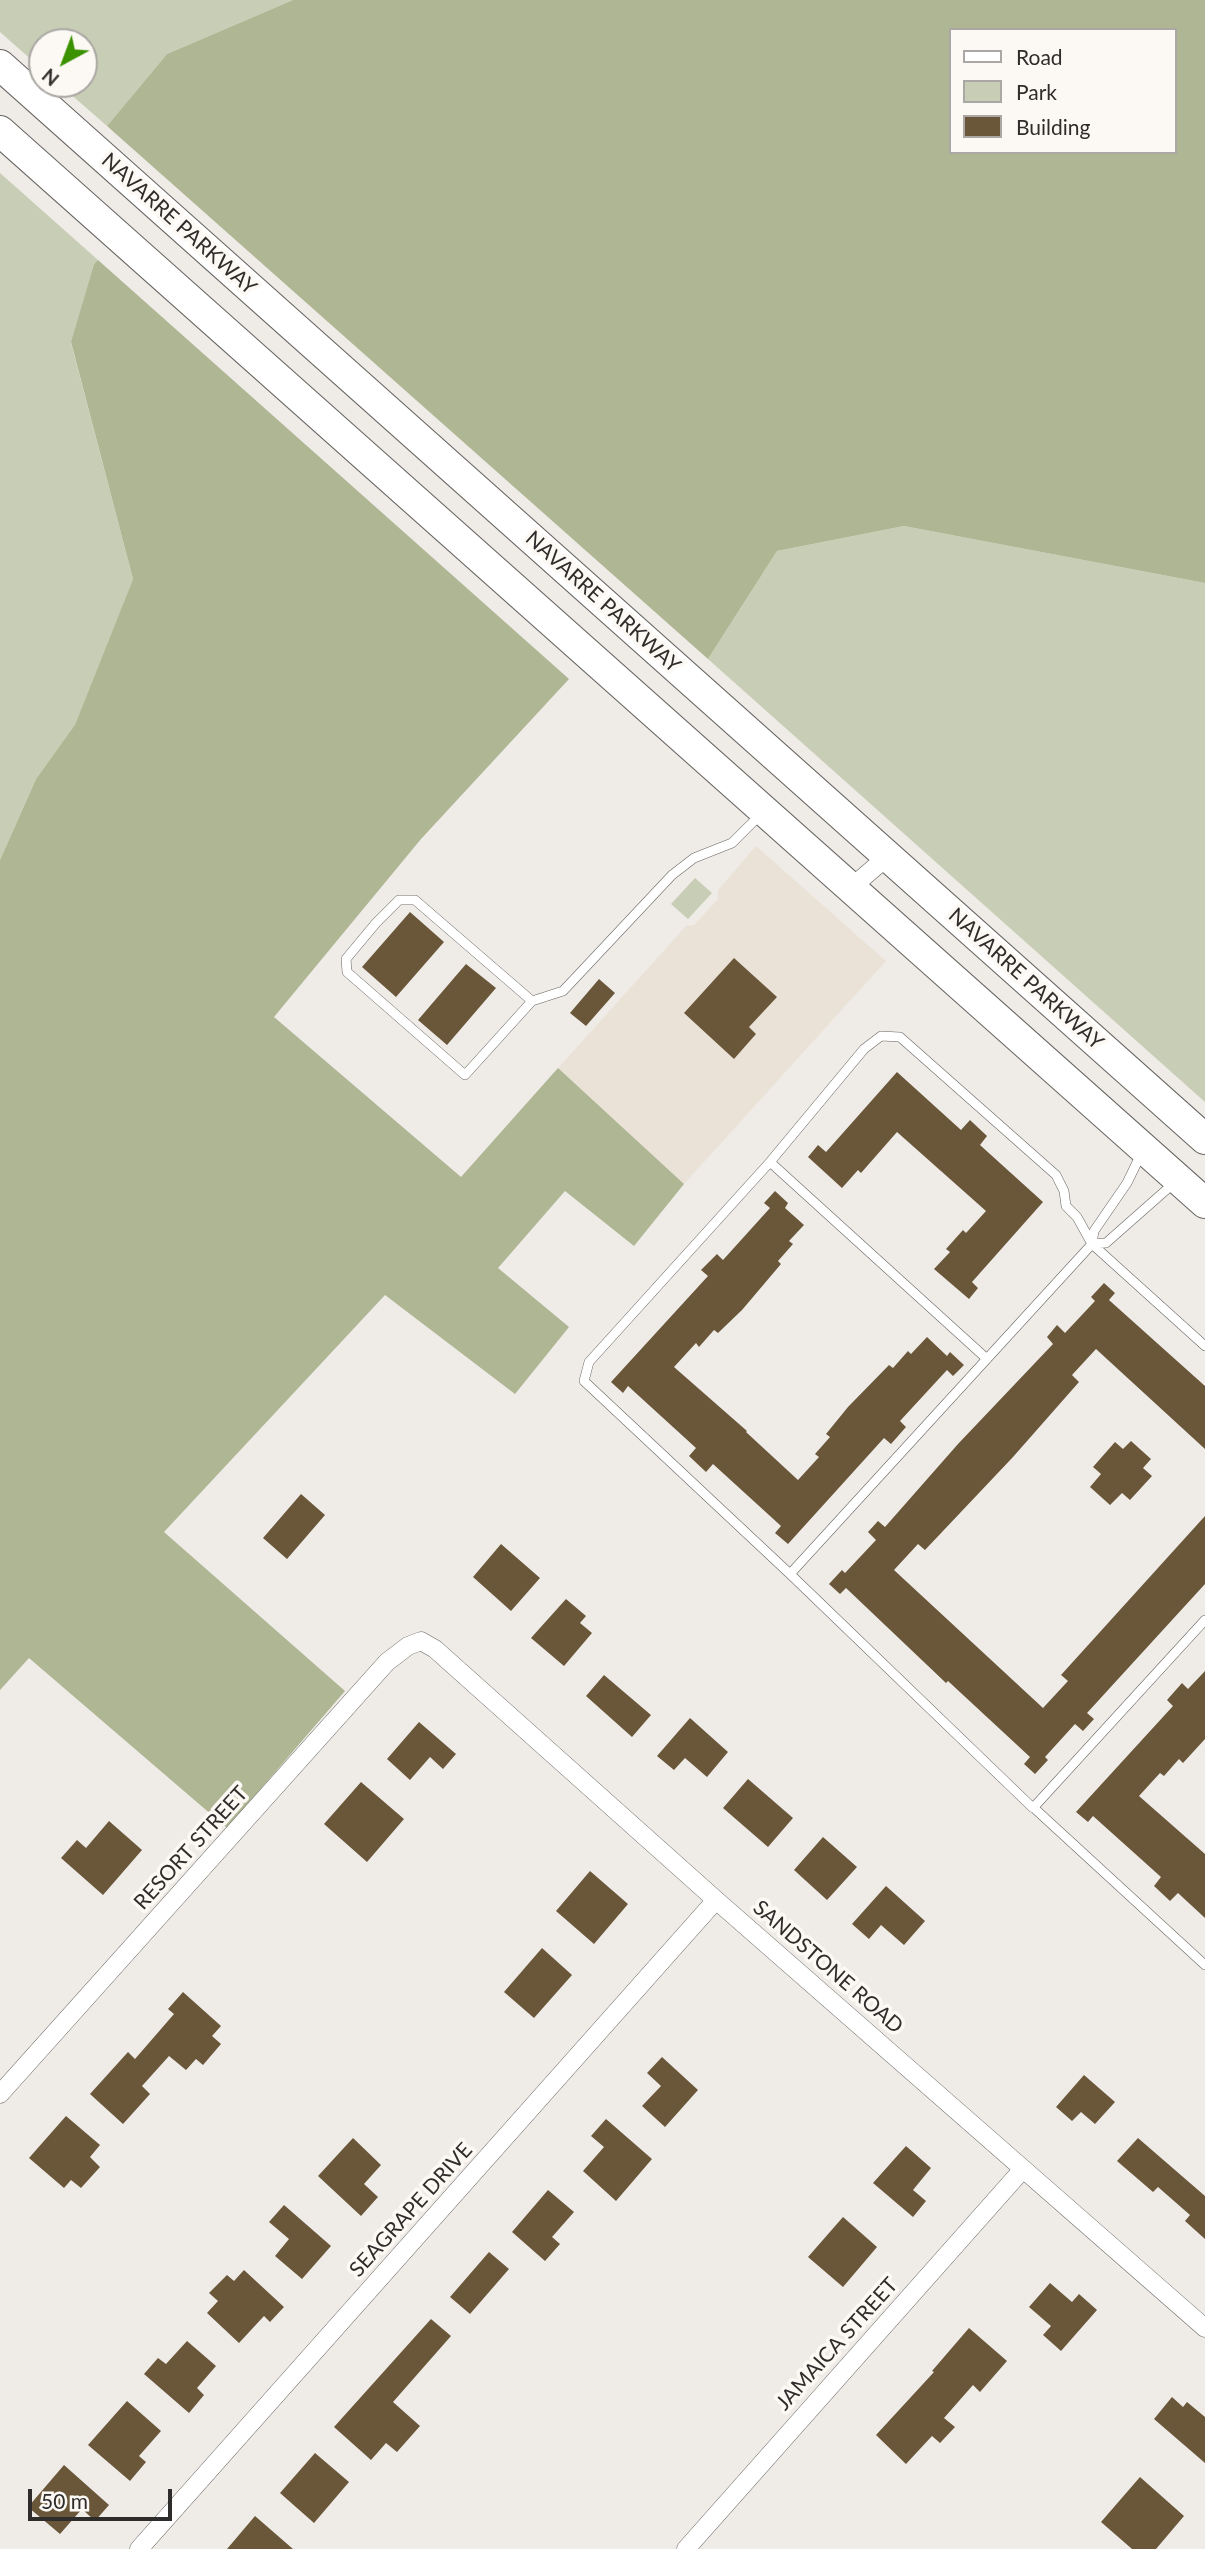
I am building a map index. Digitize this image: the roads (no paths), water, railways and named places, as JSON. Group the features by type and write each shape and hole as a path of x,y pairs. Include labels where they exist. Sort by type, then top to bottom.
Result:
{"highway":[{"name":"NAVARRE PARKWAY","path":"0,65 1205,1139"},
{"path":"0,131 1205,1203"}],"street":[{"path":"852,887 888,856"},
{"name":"SANDSTONE ROAD","path":"421,1641 435,1649 716,1900 1205,2328"},
{"name":"RESORT STREET","path":"0,2094 387,1662 408,1646 421,1641"},
{"name":"SEAGRAPE DRIVE","path":"139,2549 716,1900"},
{"name":"JAMAICA STREET","path":"686,2549 1023,2169"}],"lane":[{"path":"532,1001 415,901 399,900 346,959 347,972 465,1075 532,1001 563,991 672,875 694,858 732,843 765,810"},
{"path":"1205,1346 1092,1244 1077,1217 1066,1206 1064,1191 1056,1175 900,1037 881,1036 863,1049 770,1161 589,1362 583,1381 790,1574 1034,1808 1205,1965"},
{"path":"790,1574 1092,1244 1094,1231 1127,1183 1144,1147"},
{"path":"770,1161 987,1359"},
{"path":"1092,1244 1106,1243 1178,1179"},
{"path":"1034,1808 1205,1620"}]}
